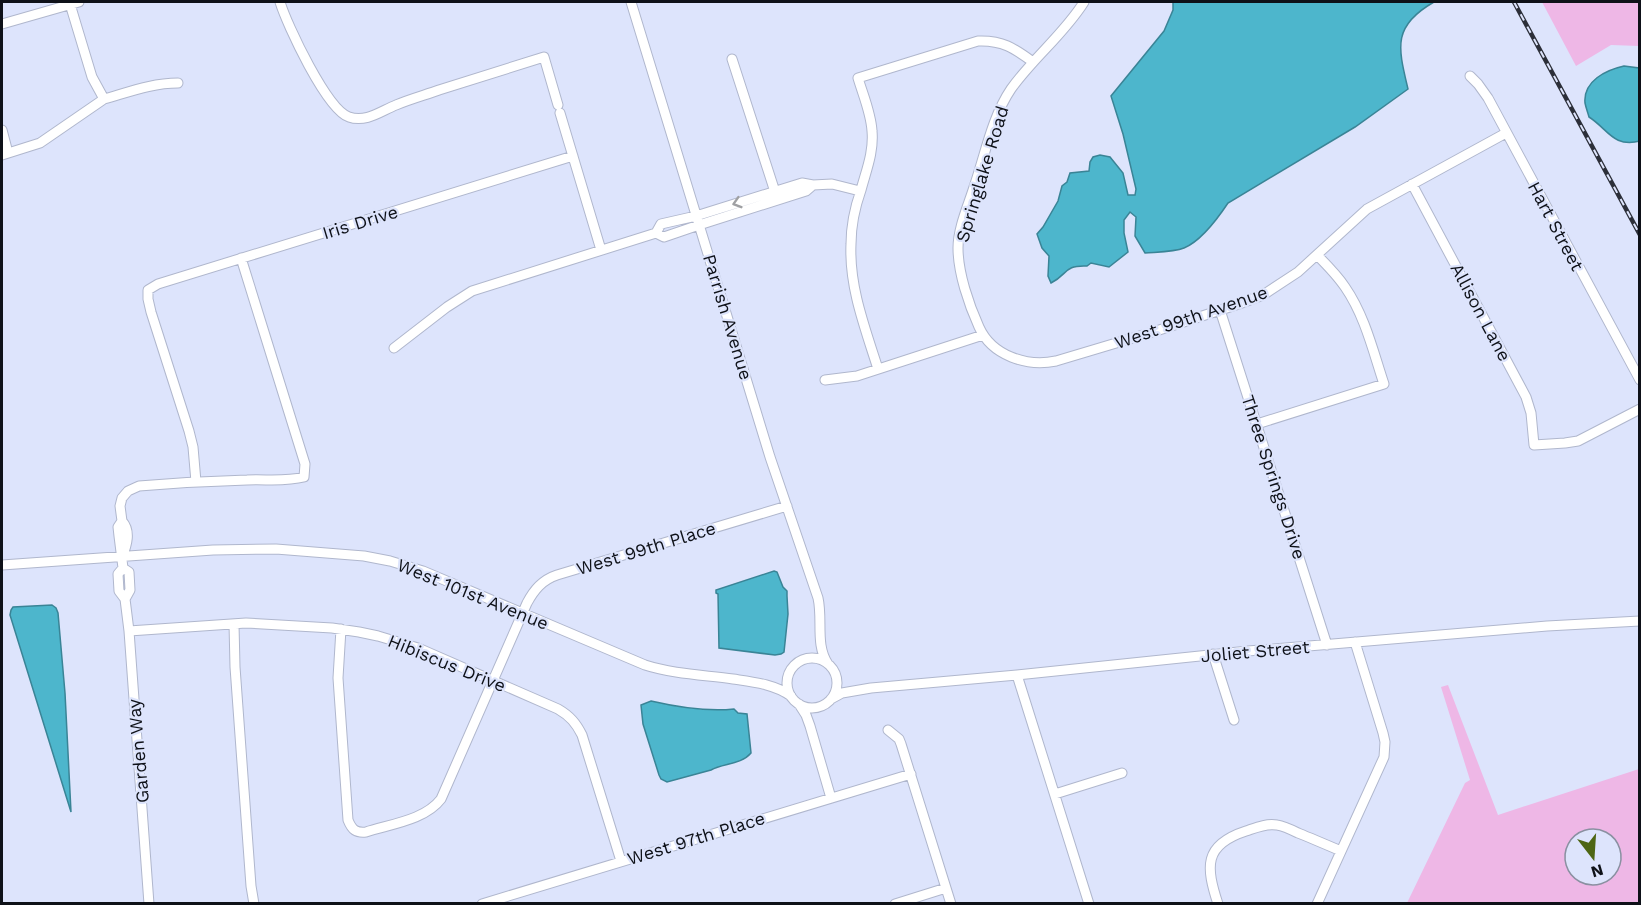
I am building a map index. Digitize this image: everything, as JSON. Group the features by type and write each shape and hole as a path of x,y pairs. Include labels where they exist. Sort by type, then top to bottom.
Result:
{"street":[{"path":"280,2 295,41 325,91 339,111 348,117 368,118 397,104 544,57 601,250"},
{"name":"Parrish Avenue","path":"631,2 697,220 818,598 822,653 835,674"},
{"name":"Springlake Road","path":"983,335 960,271 958,240 990,137 1010,91 1033,62 1067,26 1084,2"},
{"path":"2,24 74,3 93,77 104,99"},
{"path":"878,369 858,304 852,273 851,234 854,213 871,157 873,132 858,78 978,41 1006,45 1033,62"},
{"path":"732,59 776,196"},
{"name":"Hart Street","path":"1470,76 1484,91 1640,380"},
{"path":"2,130 5,154 40,143 104,99 139,88 178,83"},
{"name":"West 99th Avenue","path":"983,335 994,347 1008,356 1040,364 1056,361 1255,298 1298,272 1367,209 1506,133"},
{"name":"Iris Drive","path":"196,482 189,431 151,312 148,290 158,284 573,156"},
{"path":"394,348 447,307 472,291 656,233 661,224 682,218 697,220 776,196 806,191 813,185 832,184 860,191"},
{"name":"Allison Lane","path":"1412,184 1526,397 1532,413 1534,445 1578,441 1640,409"},
{"path":"1257,424 1384,384 1358,310 1343,284 1317,255"},
{"name":"Garden Way","path":"149,903 129,631 125,599 119,591 118,574 123,568 122,557 128,544 120,506 122,498 133,488 139,486 293,480 304,477 305,464 241,258"},
{"name":"Three Springs Drive","path":"1220,310 1327,645"},
{"path":"825,380 849,377 878,369 983,335"},
{"name":"West 99th Place","path":"341,629 338,678 348,820 354,831 366,832 425,814 438,803 446,790 523,613 533,592 540,585 552,577 787,506"},
{"name":"West 101st Avenue","path":"2,565 213,550 276,549 364,556 423,570 653,668 757,682 778,688 794,699"},
{"name":"Joliet Street","path":"828,702 842,693 871,688 1213,654 1547,626 1640,621"},
{"path":"234,624 250,879 254,903"},
{"name":"Hibiscus Drive","path":"129,631 234,624 341,629 405,643 558,709 569,715 584,741 621,861"},
{"path":"820,632 813,651 792,669 788,688 806,715 831,798"},
{"path":"1317,903 1384,757 1383,733 1355,642"},
{"path":"1213,654 1234,720"},
{"path":"801,661 813,659 828,664"},
{"name":"West 101st Avenue","path":"757,682 779,680 792,669"},
{"path":"812,732 815,716 836,689 835,674"},
{"name":"Joliet Street","path":"835,674 847,685 871,688"},
{"path":"1017,675 1089,903"},
{"path":"794,699 805,707 812,708 828,702"},
{"path":"888,730 901,744 951,903"},
{"path":"1055,794 1122,773"},
{"name":"West 97th Place","path":"482,903 911,774"},
{"path":"1218,903 1211,880 1211,860 1216,849 1230,836 1264,825 1278,825 1341,851"},
{"path":"895,903 945,888"}],"shaded area":[{"path":"1542,2 1639,2 1639,46 1611,45 1576,66"},
{"path":"1448,685 1498,815 1639,769 1639,903 1407,903 1465,783 1470,780 1441,687"}],"water":[{"path":"1173,2 1434,2 1411,20 1402,39 1402,61 1408,89 1355,127 1228,203 1209,228 1190,245 1175,250 1145,253 1135,236 1136,217 1130,212 1124,220 1128,252 1109,267 1091,263 1087,266 1074,267 1051,283 1048,276 1049,256 1042,248 1037,234 1058,201 1062,186 1067,182 1070,173 1089,171 1093,157 1100,155 1110,157 1123,173 1128,195 1135,195 1136,189 1123,134 1111,96 1164,31 1173,10"},
{"path":"1624,66 1639,68 1640,141 1617,140 1589,117 1585,103 1588,88 1597,78 1610,70"},
{"path":"774,571 777,572 787,591 788,614 784,652 775,655 719,648 716,590"},
{"path":"52,605 58,613 71,812 10,615 13,607"},
{"path":"651,701 692,708 734,709 738,713 747,714 751,753 742,760 711,770 667,782 661,779 643,724 641,705"}],"railway":[{"path":"1514,2 1640,235"}]}
